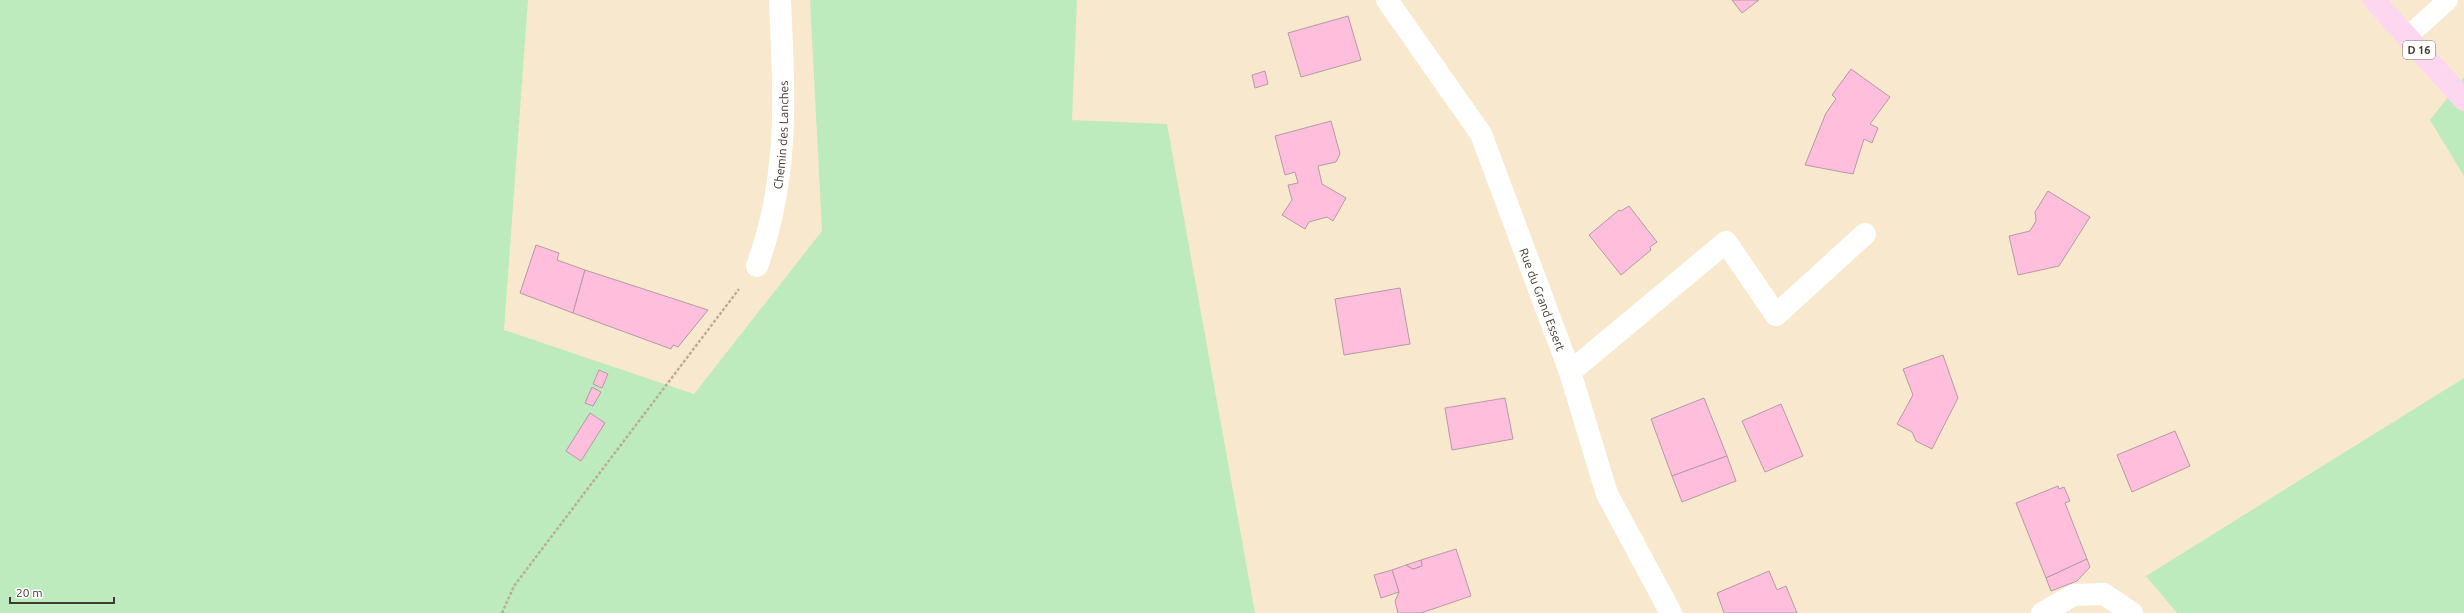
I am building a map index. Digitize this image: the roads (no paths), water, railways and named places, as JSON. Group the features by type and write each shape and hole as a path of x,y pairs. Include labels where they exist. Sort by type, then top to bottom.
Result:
{"main road":[{"name":"D 16","path":"2374,0 2464,100"}],"street":[{"name":"Chemin des Lanches","path":"757,266 764,248 780,173 785,108 780,0"},
{"name":"Rue du Grand Essert","path":"1387,0 1481,134 1570,372 1607,494 1671,613"},
{"path":"1570,372 1726,242 1776,315 1866,234"},
{"path":"2042,613 2074,595 2104,594 2132,613"}],"lane":[{"path":"2407,37 2448,0"}]}
